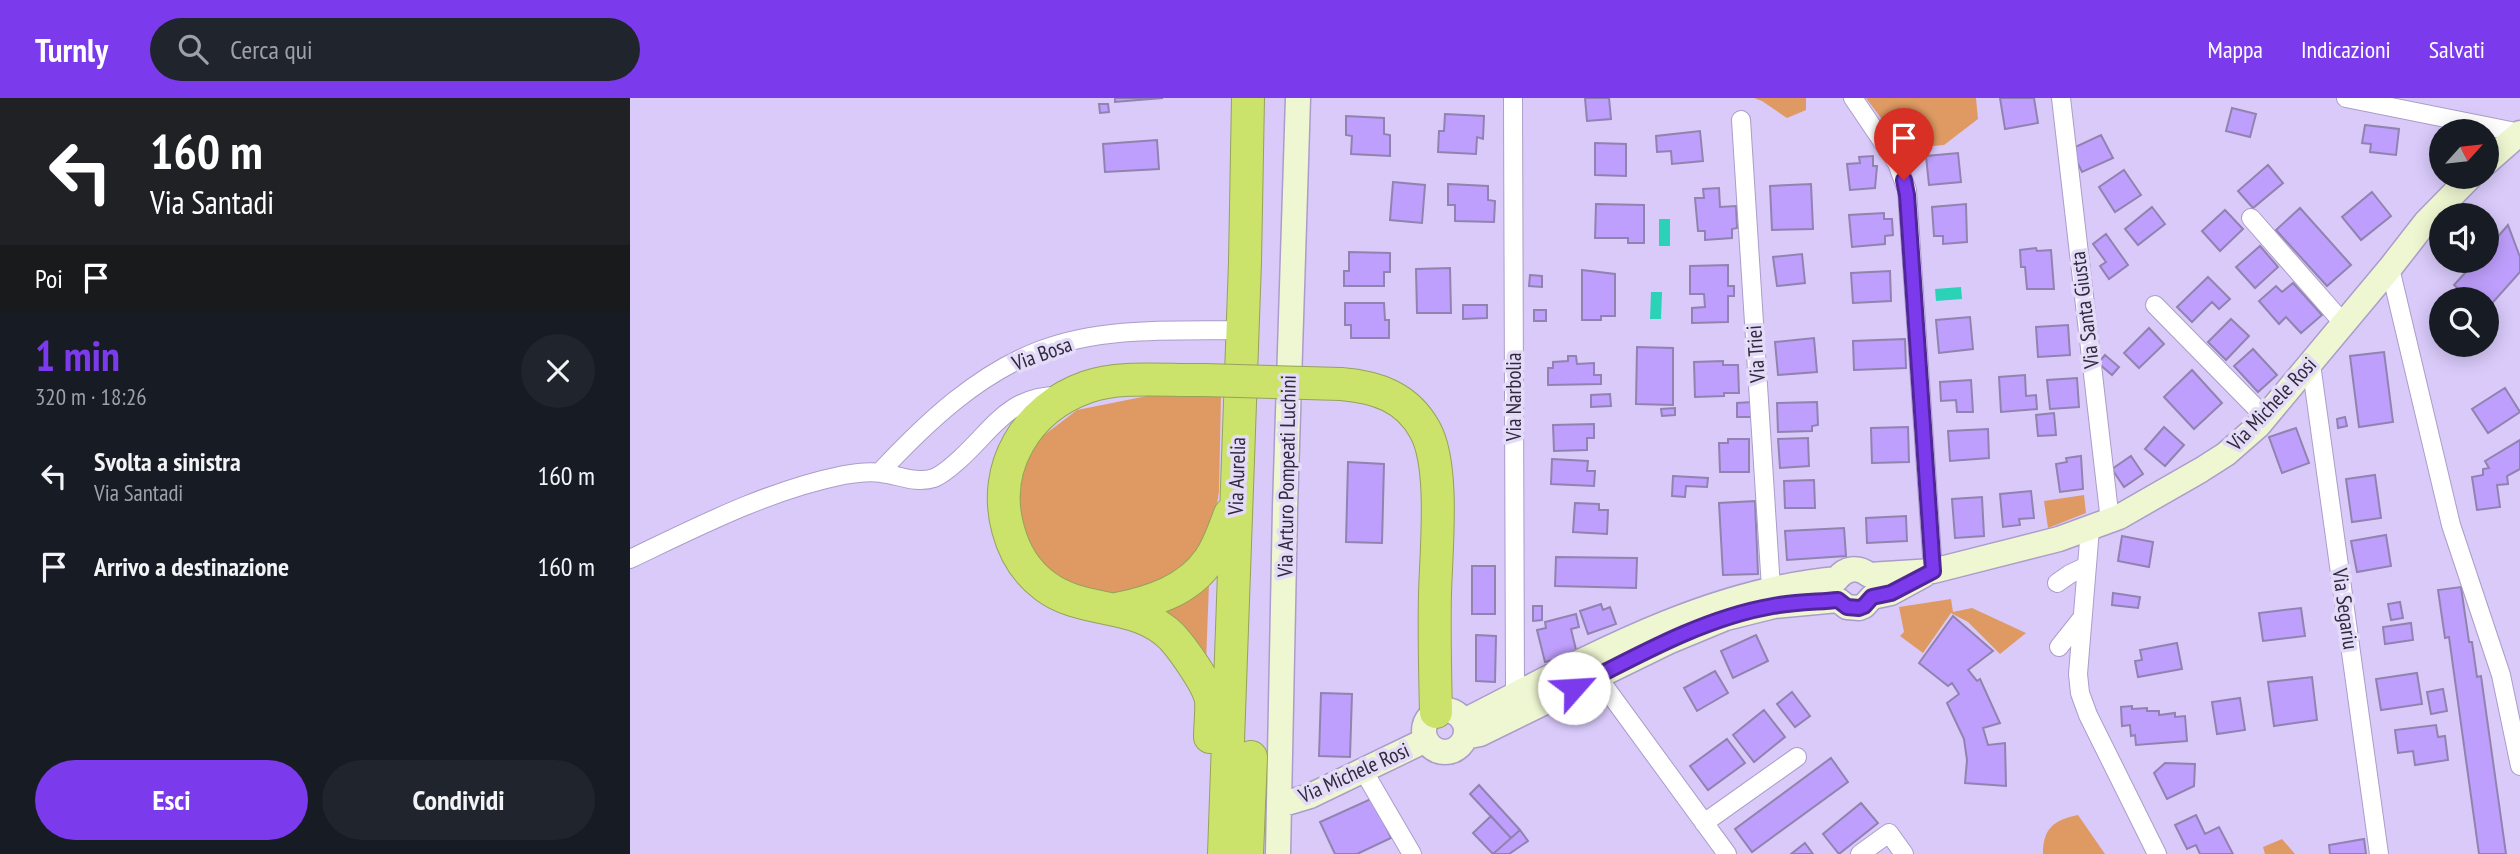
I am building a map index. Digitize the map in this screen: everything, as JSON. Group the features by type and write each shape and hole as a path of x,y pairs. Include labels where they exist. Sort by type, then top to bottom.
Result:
{"highway":[{"name":"Via Aurelia","path":"1224,854 1243,330 1248,98"},
{"name":"Via Aurelia","path":"1247,854 1270,98"},
{"path":"1211,698 1174,639 1156,624 1117,609 1068,599 1045,586 1023,563 1014,546 1004,514 1004,482 1012,453 1027,428 1040,415 1067,396 1090,386 1109,382 1204,380 1341,384 1379,390 1400,400 1417,418 1434,450 1437,480 1434,645 1448,728"},
{"path":"1117,609 1150,601 1186,583 1195,575 1213,554 1236,500"},
{"path":"1207,854 1211,698 1220,587 1236,500"}],"street":[{"name":"Via Arturo Pompeati Luchini","path":"1278,854 1298,98"},
{"name":"Via Narbolia","path":"1513,98 1515,695"},
{"path":"1853,98 1897,163 1907,190 1933,571"},
{"name":"Via Santa Giusta","path":"2061,98 2100,525 2087,566 2078,674 2082,701 2157,854"},
{"path":"2346,98 2520,133"},
{"name":"Via Triei","path":"1741,120 1771,588"},
{"path":"2499,151 2520,133"},
{"name":"Via Michele Rosi","path":"1871,586 1891,593 1933,571 2059,540 2100,525 2201,471 2243,440 2265,418 2425,223 2458,189"},
{"path":"2251,218 2344,324"},
{"path":"2390,268 2451,525 2505,688 2520,766"},
{"path":"2155,305 2265,418"},
{"name":"Via Bosa","path":"880,472 912,438 961,396 1016,361 1041,350 1063,343 1116,334 1243,330"},
{"name":"Via Segariu","path":"2311,364 2379,854"},
{"name":"Via Bosa","path":"630,559 729,512 804,485 846,475 880,472 915,480 936,477 1017,405 1035,397 1067,396"},
{"path":"2057,583 2087,566"},
{"name":"Via Michele Rosi","path":"1280,805 1310,796 1659,627 1719,603 1771,588 1837,590 1853,608 1864,606 1871,586 1864,571 1852,569 1846,571 1837,590"},
{"name":"Via Michele Rosi","path":"1448,728 1480,734 1668,642 1727,618 1837,590"},
{"path":"2059,648 2082,618"},
{"path":"1597,676 1727,854"},
{"path":"1704,823 1797,757"},
{"path":"1363,770 1412,854"},
{"path":"1860,854 1889,833 1904,854"}],"shaded area":[{"path":"1754,98 1806,98 1806,110 1787,118"},
{"path":"1866,98 1976,98 1978,119 1944,145 1911,148 1889,129"},
{"path":"1659,219 1670,219 1670,246 1659,246"},
{"path":"1961,287 1962,299 1936,301 1935,289"},
{"path":"1651,292 1662,292 1661,319 1650,319"},
{"path":"1147,396 1221,396 1219,491 1211,545 1140,598 1078,590 1042,565 1024,537 1018,500 1022,474 1035,442 1077,410"},
{"path":"2084,495 2086,513 2048,528 2044,501"},
{"path":"1209,584 1206,663 1187,630 1164,612 1187,601"},
{"path":"1951,599 1953,612 1972,608 2026,633 2000,654 1968,622 1951,613 1923,653 1900,636 1904,632 1899,607"},
{"path":"2078,815 2105,854 2043,854 2045,838 2052,827 2062,820"},
{"path":"2282,839 2295,854 2265,854 2263,847"}],"building":[{"path":"1115,98 1163,98 1115,102"},
{"path":"1585,98 1609,98 1611,119 1587,121"},
{"path":"2000,98 2034,98 2038,123 2005,129"},
{"path":"1099,104 1108,104 1109,112 1100,113"},
{"path":"2232,108 2256,114 2250,137 2226,131"},
{"path":"1445,114 1484,116 1483,139 1477,137 1476,154 1438,152 1439,131 1444,131"},
{"path":"1346,116 1384,118 1384,134 1390,135 1390,156 1351,154 1352,136 1346,135"},
{"path":"2365,125 2399,129 2396,155 2370,152 2371,144 2362,143"},
{"path":"1700,131 1703,161 1672,164 1671,151 1657,152 1656,136"},
{"path":"2101,135 2113,158 2082,172 2071,149"},
{"path":"1157,140 1159,169 1105,172 1103,144"},
{"path":"1595,143 1626,144 1626,176 1595,175"},
{"path":"1958,153 1961,182 1929,185 1926,156"},
{"path":"1873,156 1873,166 1877,166 1875,188 1850,190 1847,164 1860,163 1859,157"},
{"path":"2268,165 2283,183 2253,208 2238,191"},
{"path":"2124,170 2141,195 2115,212 2099,187"},
{"path":"1393,182 1425,185 1422,223 1390,220"},
{"path":"1448,184 1488,186 1488,200 1495,201 1494,222 1455,221 1455,205 1448,205"},
{"path":"1811,184 1813,229 1772,230 1770,186"},
{"path":"1719,188 1720,207 1736,206 1737,228 1732,229 1732,238 1705,240 1705,231 1698,231 1695,198 1704,198 1703,189"},
{"path":"2372,192 2391,216 2361,240 2342,217"},
{"path":"1596,204 1644,205 1644,243 1628,243 1628,238 1595,238"},
{"path":"1966,204 1967,242 1943,244 1943,236 1934,236 1932,207"},
{"path":"2152,207 2165,224 2138,245 2125,229"},
{"path":"2300,208 2351,265 2327,286 2276,230"},
{"path":"2225,210 2243,229 2220,251 2202,231"},
{"path":"1884,213 1884,219 1892,219 1893,235 1885,236 1885,244 1852,247 1849,215"},
{"path":"2508,225 2520,257 2520,272 2499,296 2499,287 2456,287 2454,285 2465,273 2499,273 2499,235"},
{"path":"2106,234 2128,265 2109,279 2100,266 2106,262 2093,244"},
{"path":"2260,246 2278,267 2255,288 2236,267"},
{"path":"2036,248 2037,251 2051,250 2054,289 2027,289 2020,250"},
{"path":"1349,252 1390,253 1390,272 1384,272 1384,286 1344,286 1344,271 1349,271"},
{"path":"1802,254 1805,283 1777,286 1773,257"},
{"path":"1728,265 1728,286 1734,286 1734,296 1728,296 1728,322 1692,323 1692,308 1705,307 1704,294 1690,294 1690,266"},
{"path":"1450,268 1451,313 1417,313 1416,269"},
{"path":"1582,270 1615,274 1615,316 1601,316 1601,320 1582,320"},
{"path":"1890,271 1891,301 1853,303 1851,273"},
{"path":"1530,275 1542,276 1542,287 1529,286"},
{"path":"2208,277 2230,299 2219,309 2212,302 2192,322 2177,307"},
{"path":"2293,283 2322,315 2301,333 2286,317 2279,324 2259,301 2276,286 2282,292"},
{"path":"1345,303 1384,303 1385,320 1389,320 1389,338 1351,338 1351,325 1345,325"},
{"path":"1463,305 1487,305 1487,318 1463,319"},
{"path":"1534,310 1546,310 1546,321 1534,321"},
{"path":"1970,317 1973,349 1939,353 1936,320"},
{"path":"2231,319 2249,336 2226,360 2208,342"},
{"path":"2068,325 2070,355 2038,357 2036,327"},
{"path":"2149,328 2164,344 2139,368 2124,353"},
{"path":"1814,338 1817,372 1778,375 1775,342"},
{"path":"1905,339 1906,368 1854,370 1853,341"},
{"path":"1637,347 1673,348 1673,405 1636,404"},
{"path":"2253,349 2277,375 2258,392 2234,366"},
{"path":"2384,352 2393,422 2359,427 2350,356"},
{"path":"2105,355 2119,367 2112,375 2098,363"},
{"path":"1568,356 1576,356 1577,364 1594,363 1594,375 1601,375 1601,384 1548,385 1548,368 1553,368 1553,362 1568,361"},
{"path":"1723,361 1723,365 1738,365 1739,393 1695,397 1694,362"},
{"path":"2192,370 2222,403 2194,429 2164,397"},
{"path":"2025,375 2026,396 2036,395 2037,409 2001,412 1999,377"},
{"path":"2077,378 2079,407 2050,409 2047,380"},
{"path":"1971,380 1973,412 1957,412 1956,400 1941,401 1940,382"},
{"path":"2505,388 2520,412 2488,433 2472,409"},
{"path":"1610,394 1611,406 1591,407 1591,395"},
{"path":"1752,402 1752,417 1737,417 1737,403"},
{"path":"1817,402 1818,425 1812,426 1812,431 1778,432 1777,403"},
{"path":"1675,408 1675,415 1662,416 1661,409"},
{"path":"2054,413 2056,435 2038,436 2036,415"},
{"path":"2345,417 2347,426 2338,428 2337,419"},
{"path":"1594,424 1594,438 1587,438 1587,450 1554,451 1553,425"},
{"path":"1908,427 1909,462 1872,463 1871,428"},
{"path":"2164,427 2184,445 2165,466 2145,449"},
{"path":"2296,428 2309,463 2282,473 2269,437"},
{"path":"1988,429 1989,458 1950,461 1948,431"},
{"path":"1808,438 1809,466 1780,468 1778,439"},
{"path":"1728,439 1749,439 1749,472 1720,472 1719,443 1728,443"},
{"path":"2520,440 2520,469 2507,476 2508,484 2497,485 2500,507 2477,510 2472,477 2483,475 2483,469 2489,468 2485,461"},
{"path":"2081,456 2083,489 2060,492 2056,464 2067,462 2066,458"},
{"path":"2131,456 2143,474 2124,487 2112,469"},
{"path":"1552,459 1588,461 1587,471 1595,471 1594,486 1551,484"},
{"path":"1348,462 1384,464 1382,543 1346,542"},
{"path":"2375,475 2381,518 2352,522 2346,479"},
{"path":"1673,476 1708,478 1707,487 1686,486 1685,497 1672,496"},
{"path":"1814,480 1815,508 1785,508 1784,481"},
{"path":"2031,491 2034,518 2019,519 2020,525 2003,527 2000,494"},
{"path":"1982,497 1984,536 1955,538 1952,499"},
{"path":"1755,501 1758,574 1723,575 1719,503"},
{"path":"1575,503 1599,504 1599,510 1608,510 1607,534 1573,532"},
{"path":"1906,516 1907,541 1867,543 1866,518"},
{"path":"1844,528 1846,556 1787,560 1785,531"},
{"path":"2386,535 2391,566 2357,572 2351,541"},
{"path":"2122,536 2153,542 2149,567 2118,561"},
{"path":"1556,557 1637,558 1636,588 1555,586"},
{"path":"1472,566 1495,566 1495,614 1472,614"},
{"path":"2461,587 2469,642 2472,642 2477,677 2481,676 2506,854 2479,854 2449,637 2445,638 2438,590"},
{"path":"2113,593 2140,597 2138,608 2112,605"},
{"path":"2400,602 2403,618 2391,620 2388,604"},
{"path":"1601,604 1603,610 1610,607 1616,624 1588,634 1580,611"},
{"path":"1533,606 1542,606 1542,620 1533,621"},
{"path":"2301,608 2305,636 2263,641 2259,613"},
{"path":"1576,614 1579,627 1571,629 1577,654 1545,662 1537,630 1546,628 1545,622"},
{"path":"1953,616 1993,651 1968,670 1977,681 1980,679 2000,723 1983,728 1988,745 2005,743 2006,786 1965,783 1967,760 1964,739 1947,703 1959,694 1952,683 1948,686 1919,663"},
{"path":"2411,623 2413,640 2385,644 2383,627"},
{"path":"1476,635 1496,636 1495,682 1476,681"},
{"path":"1756,635 1768,661 1733,678 1721,651"},
{"path":"2177,643 2182,669 2138,677 2135,661 2142,660 2140,650"},
{"path":"1715,671 1728,693 1697,711 1684,688"},
{"path":"2417,673 2422,704 2381,710 2376,679"},
{"path":"2312,677 2317,720 2274,726 2268,682"},
{"path":"2443,689 2447,711 2431,714 2427,692"},
{"path":"1792,692 1810,716 1795,727 1777,704"},
{"path":"1321,693 1352,694 1350,757 1319,756"},
{"path":"2240,698 2245,730 2217,734 2212,702"},
{"path":"2132,706 2132,709 2147,708 2147,711 2159,711 2159,715 2175,713 2175,717 2185,716 2187,741 2136,745 2135,735 2131,736 2130,725 2122,726 2121,707"},
{"path":"1764,710 1785,737 1754,762 1733,735"},
{"path":"2436,725 2438,737 2445,736 2448,760 2415,765 2413,751 2398,753 2395,730"},
{"path":"1727,739 1745,763 1708,790 1690,766"},
{"path":"1831,758 1848,782 1752,852 1735,829"},
{"path":"2165,763 2195,764 2194,786 2167,799 2154,773"},
{"path":"1479,785 1520,830 1511,838 1470,794"},
{"path":"1373,798 1391,838 1357,854 1335,854 1320,822"},
{"path":"1861,803 1878,823 1839,854 1823,834"},
{"path":"2196,815 2205,834 2219,827 2233,854 2200,854 2196,845 2187,849 2175,825"},
{"path":"1491,816 1511,838 1493,854 1473,833"},
{"path":"1520,830 1528,841 1509,854 1493,854"},
{"path":"2364,839 2366,854 2330,854 2329,845"},
{"path":"1805,843 1813,854 1791,854"}],"route":[{"path":"1574,688 1632,658 1727,618 1774,606 1838,600 1847,607 1859,608 1872,597 1891,593 1933,571 1904,180"}]}
